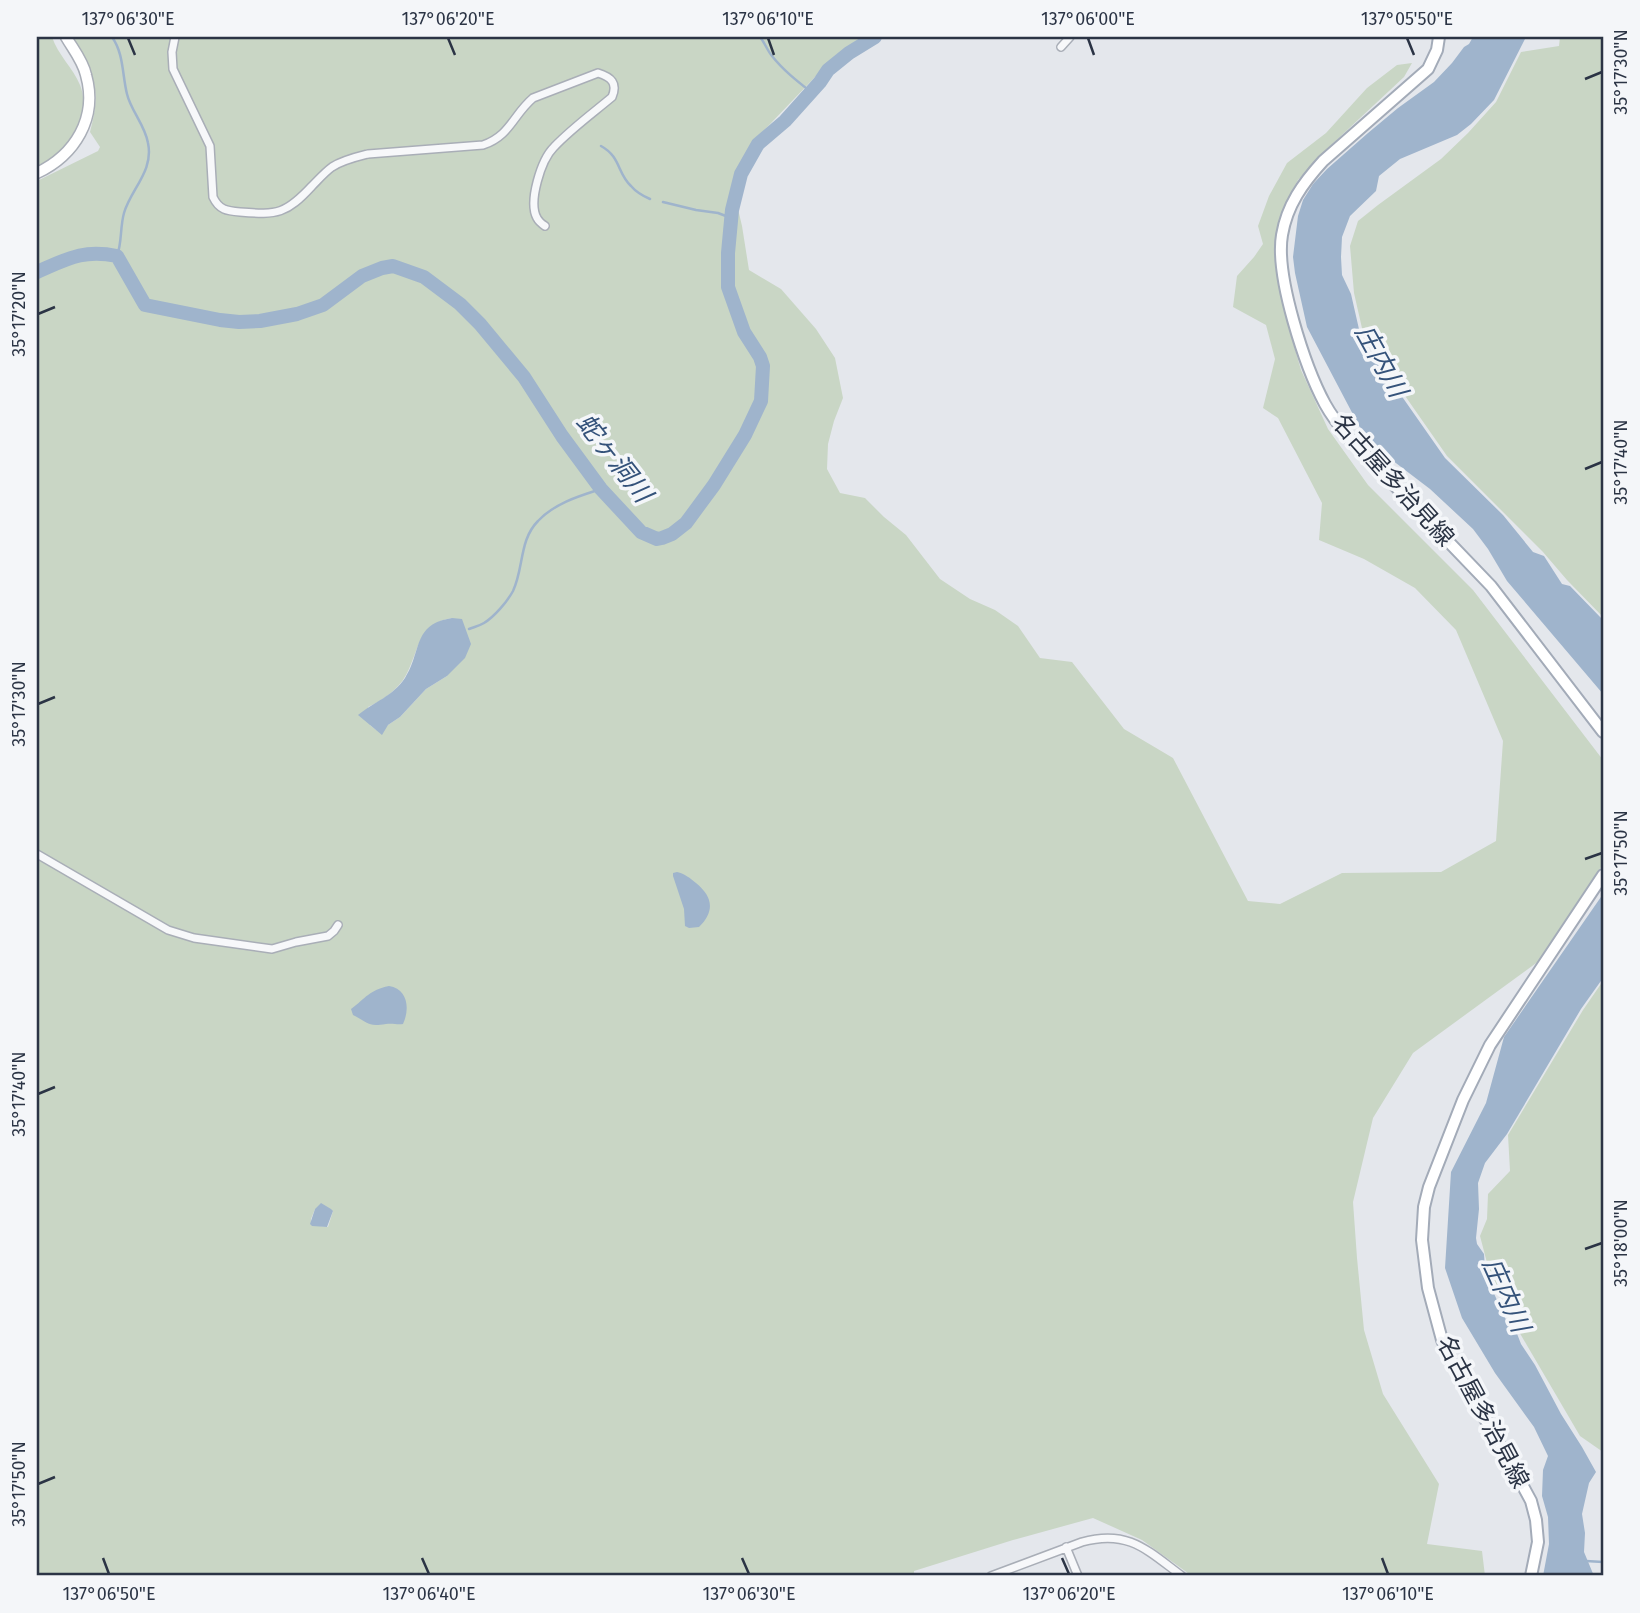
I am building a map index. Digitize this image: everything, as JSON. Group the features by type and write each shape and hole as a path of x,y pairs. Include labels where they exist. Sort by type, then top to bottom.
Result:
{"main road":[{"path":"37,173 71,149 85,122 89,103 86,73 66,37"},
{"name":"名古屋多治見線","path":"1439,37 1437,50 1427,69 1323,161 1292,201 1280,253 1287,293 1314,379 1339,425 1491,586 1603,732"},
{"name":"名古屋多治見線","path":"1531,1576 1538,1542 1531,1501 1455,1368 1442,1340 1428,1288 1422,1240 1423,1224 1429,1187 1478,1068 1495,1036 1603,875"}],"street":[{"path":"175,37 173,69 210,146 216,204 227,211 265,214 287,209 333,167 369,154 491,143 507,132 533,98 598,73 608,76 615,91 612,97 553,147 543,165 534,200 538,220 545,226"},
{"path":"1061,47 1070,37"},
{"path":"37,854 168,930 194,938 272,949 328,936 338,925"},
{"path":"991,1576 1066,1547 1094,1539 1112,1538 1140,1545 1182,1576"},
{"path":"1066,1547 1078,1576"}],"green space":[{"path":"37,37 52,37 80,85 83,109 74,133 66,144 37,167"},
{"path":"73,37 866,37 836,55 753,142 733,188 749,270 781,289 816,329 835,358 843,398 828,444 827,469 840,493 865,498 906,535 940,579 1018,626 1040,658 1072,662 1124,729 1173,758 1248,901 1280,904 1342,873 1441,872 1496,841 1503,741 1456,630 1415,588 1364,559 1319,540 1322,503 1278,418 1263,408 1275,359 1266,325 1233,307 1237,276 1263,244 1258,226 1269,196 1287,163 1326,133 1367,88 1397,65 1412,63 1404,77 1298,180 1287,200 1275,244 1275,265 1284,311 1301,370 1328,429 1368,485 1473,590 1603,760 1603,864 1543,958 1413,1053 1373,1118 1353,1202 1364,1330 1383,1394 1439,1484 1427,1544 1482,1551 1485,1576 1192,1576 1142,1540 1093,1518 914,1571 914,1576 37,1576 37,181 98,151 100,147 90,132 94,117 94,82","holes":["452,618 447,676 426,689 400,717 376,730 370,725 368,707 390,694 403,680 426,632 441,621","315,1209 333,1211 328,1227 311,1225"]},
{"path":"1560,37 1603,37 1603,617 1543,552 1447,456 1364,337 1354,293 1350,246 1358,221 1441,159 1496,102 1521,52 1559,46"},
{"path":"1603,981 1603,1452 1580,1436 1508,1317 1501,1291 1491,1278 1480,1236 1487,1219 1488,1194 1510,1171 1508,1135"}],"water":[{"path":"1473,37 1526,37 1494,100 1471,124 1457,135 1400,159 1379,176 1376,191 1350,216 1342,237 1342,275 1351,294 1361,338 1445,458 1503,515 1533,552 1544,556 1562,584 1570,586 1603,620 1603,694 1507,581 1473,529 1430,489 1367,441 1307,327 1295,273 1293,257 1298,216 1303,200 1313,184 1368,133 1434,82"},
{"path":"452,618 462,619 471,644 465,658 447,676 426,689 400,717 388,725 382,735 358,715 389,694 405,678 420,641 430,626"},
{"path":"677,872 702,888 709,899 710,910 699,927 685,926 684,909 673,876 673,873"},
{"path":"1603,894 1603,978 1581,1009 1507,1134 1485,1163 1478,1183 1476,1238 1484,1254 1485,1269 1491,1287 1507,1322 1516,1331 1596,1472 1589,1483 1582,1514 1584,1552 1594,1576 1543,1576 1549,1544 1548,1517 1542,1496 1543,1470 1548,1456 1534,1427 1495,1373 1462,1318 1445,1268 1451,1172 1486,1103 1504,1037"},
{"path":"389,986 400,991 406,1000 403,1024 371,1025 353,1015 351,1009 368,995"},
{"path":"321,1203 333,1211 327,1227 310,1224 315,1209"}],"waterway":[{"path":"112,37 121,57 129,100 144,130 149,153 145,171 124,213 117,256"},
{"path":"760,37 781,66 811,92"},
{"name":"蛇ヶ洞川","path":"37,272 67,259 85,255 117,256 145,305 239,322 297,314 323,305 362,276 382,268 393,266 424,277 460,304 480,324 524,377 562,436 601,489 641,532 657,539 662,538 686,523 714,485 745,435 761,401 763,366 744,332 728,287 732,210 741,174 758,144 785,121 828,70 875,37"},
{"path":"601,146 616,160 623,176 633,188 650,199"},
{"path":"663,202 731,218"},
{"path":"469,629 488,620 513,591 525,545 538,521 560,505 601,489"},
{"path":"1586,1561 1603,1562"}],"water label":[{"name":"庄内川","path":"1381,361"},
{"name":"庄内川","path":"1506,1295"}]}
